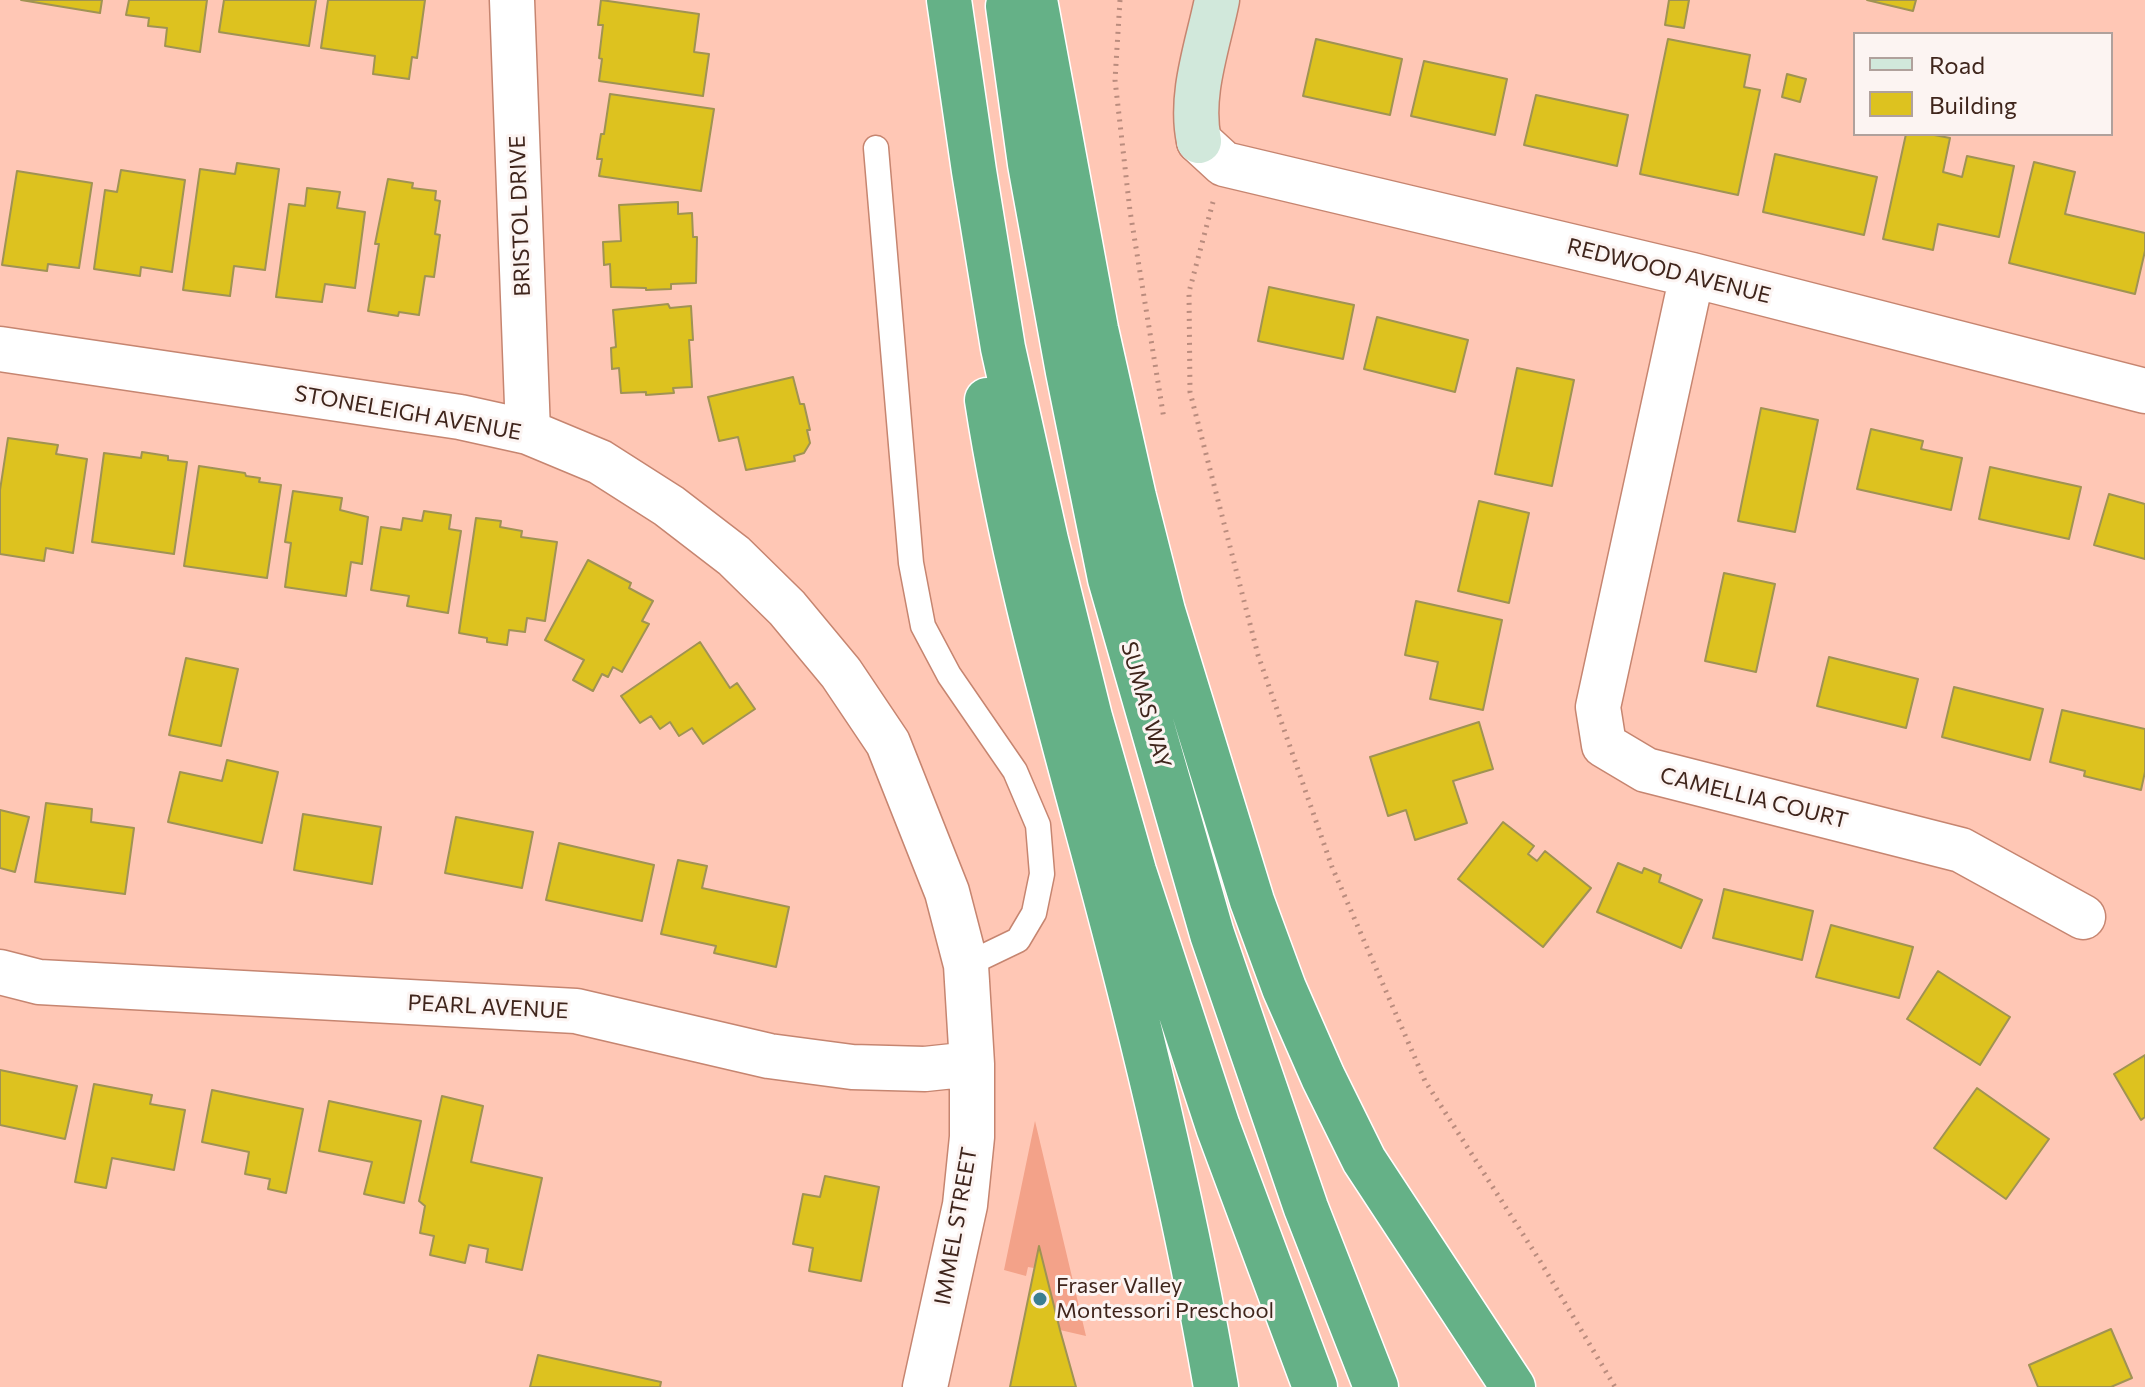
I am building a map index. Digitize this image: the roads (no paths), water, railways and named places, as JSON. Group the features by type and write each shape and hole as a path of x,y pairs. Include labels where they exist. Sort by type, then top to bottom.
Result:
{"highway":[{"path":"949,0 947,115 1001,490 1045,678 1096,861 1153,1091 1205,1321 1216,1387"},
{"path":"949,0 1003,348 1090,717 1134,871 1218,1127 1315,1387"},
{"name":"SUMAS WAY","path":"1007,0 1030,164 1110,579 1212,934 1306,1208 1376,1387"},
{"path":"1035,0 1096,329 1134,497 1163,611 1252,901 1284,988 1364,1160 1513,1387"}],"street":[{"name":"BRISTOL DRIVE","path":"512,0 528,432"},
{"name":"REDWOOD AVENUE","path":"1217,0 1196,101 1195,120 1199,141 1224,164 1692,275 2145,391"},
{"name":"CAMELLIA COURT","path":"1692,275 1598,707 1604,745 1646,770 1961,850 2083,917"},
{"name":"STONELEIGH AVENUE","path":"0,349 460,417 528,432 600,462 669,506 734,556 787,608 841,673 888,743 947,892 966,965 972,1064"},
{"name":"PEARL AVENUE","path":"0,972 39,982 576,1011 769,1056 865,1068 925,1069 972,1064"},
{"name":"IMMEL STREET","path":"925,1387 965,1205 972,1137 972,1064"}],"lane":[{"path":"876,148 911,563 923,626 949,675 1015,771 1038,825 1042,874 1034,913 1018,940 966,965"}],"place":[{"name":"Fraser Valley Montessori Preschool","path":"1040,1299"}]}
